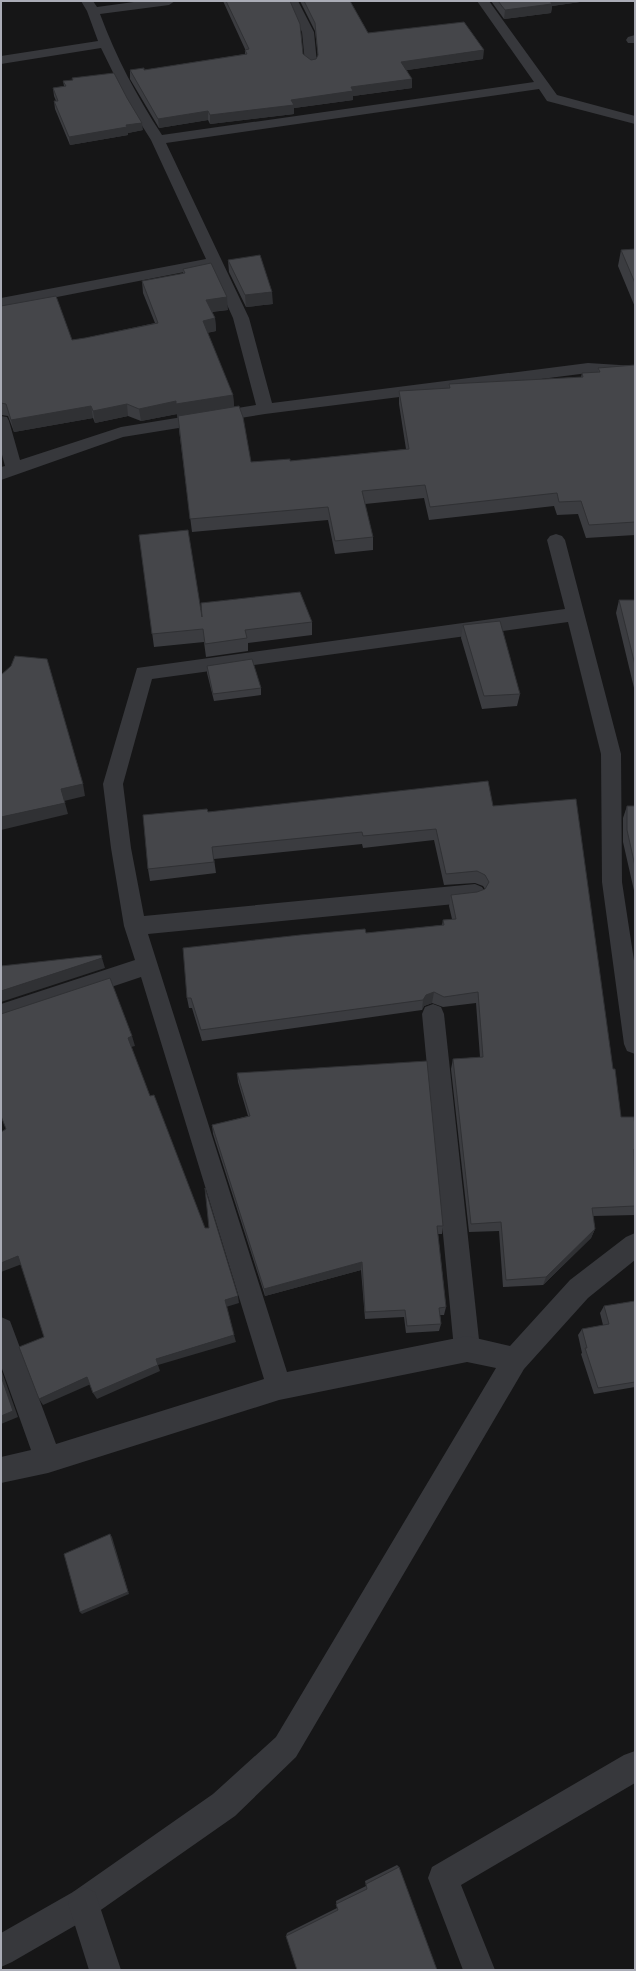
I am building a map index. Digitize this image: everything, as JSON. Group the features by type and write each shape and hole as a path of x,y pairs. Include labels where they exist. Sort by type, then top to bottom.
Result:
{"street":[{"path":"169,1 90,6 105,44 136,105 158,140 241,318 265,409"},
{"path":"292,1 308,32 311,64"},
{"path":"484,1 552,98 577,106 635,120"},
{"path":"1,60 105,44"},
{"path":"158,140 542,85"},
{"path":"1,303 214,262"},
{"path":"1,421 8,471 120,432 265,409 588,368 635,371"},
{"path":"556,540 611,754 612,882 635,1044"},
{"path":"279,1387 135,926 121,848 113,784 144,673 575,614"},
{"path":"135,926 476,893"},
{"path":"1,1014 148,964"},
{"path":"433,1014 467,1349"},
{"path":"1,1950 84,1903 224,1805 286,1747 515,1360 579,1289 635,1245"},
{"path":"1,1330 48,1460"},
{"path":"1,1470 48,1460 279,1387 467,1349 515,1360"},
{"path":"479,1970 443,1878 635,1766"},
{"path":"84,1903 105,1970"}],"building":[{"path":"226,1 290,1 300,24 303,54 311,60 316,59 318,55 315,23 304,1 350,1 368,33 464,22 484,50 401,62 412,79 351,87 353,91 291,100 294,105 210,115 208,111 158,119 130,70 144,68 144,70 247,54 245,50 249,49"},
{"path":"498,1 550,1 552,4 505,10"},
{"path":"114,73 142,123 69,137 54,101 58,101 53,88 66,86 63,81 73,80 72,78"},
{"path":"635,249 635,283 621,250"},
{"path":"260,255 272,292 245,295 228,260"},
{"path":"211,263 227,297 206,300 215,318 203,321 233,395 176,404 176,401 139,409 127,404 93,411 91,406 11,420 6,404 1,403 1,306 56,296 72,340 85,338 158,323 142,281 185,273 183,269"},
{"path":"635,365 635,522 589,525 581,501 559,502 557,493 430,507 425,485 362,491 373,537 335,541 328,507 190,519 178,416 239,406 243,417 251,462 290,459 290,461 409,449 399,391 450,388 449,384 583,377 582,373 600,372 598,368"},
{"path":"188,530 202,617 201,603 300,592 312,622 245,630 247,638 205,644 203,629 152,634 139,535"},
{"path":"619,600 635,600 635,665"},
{"path":"500,621 520,694 484,696 463,625"},
{"path":"15,656 47,659 83,784 61,789 65,803 1,817 1,675 11,666"},
{"path":"252,659 261,688 213,694 207,666"},
{"path":"488,781 493,806 576,799 621,1117 634,1117 635,1206 592,1208 595,1229 546,1277 506,1280 501,1222 471,1224 453,1059 483,1057 478,992 444,997 434,992 426,995 423,1000 201,1030 191,998 187,998 183,948 365,929 366,933 444,925 443,920 456,919 451,895 477,892 485,889 489,882 485,875 477,871 446,874 436,829 363,836 362,832 212,847 214,862 148,869 143,815 207,809 208,812"},
{"path":"627,806 635,806 635,866 627,830"},
{"path":"101,955 102,958 1,991 1,966"},
{"path":"110,978 132,1036 128,1038 150,1096 154,1095 205,1228 209,1228 205,1188 238,1296 225,1300 234,1335 156,1359 158,1365 93,1393 87,1377 39,1399 19,1347 44,1337 18,1256 1,1263 1,1132 6,1129 1,1116 1,1014"},
{"path":"427,1061 443,1226 437,1226 446,1307 439,1308 441,1324 407,1326 405,1310 365,1312 362,1262 264,1289 212,1125 250,1116 237,1073"},
{"path":"635,1301 635,1382 598,1388 585,1348 587,1348 582,1329 609,1324 604,1306"},
{"path":"1,1376 13,1411 1,1416"},
{"path":"110,1534 128,1592 80,1612 64,1554"},
{"path":"399,1867 437,1970 297,1970 286,1936 338,1910 336,1904 367,1889 366,1884"}]}
